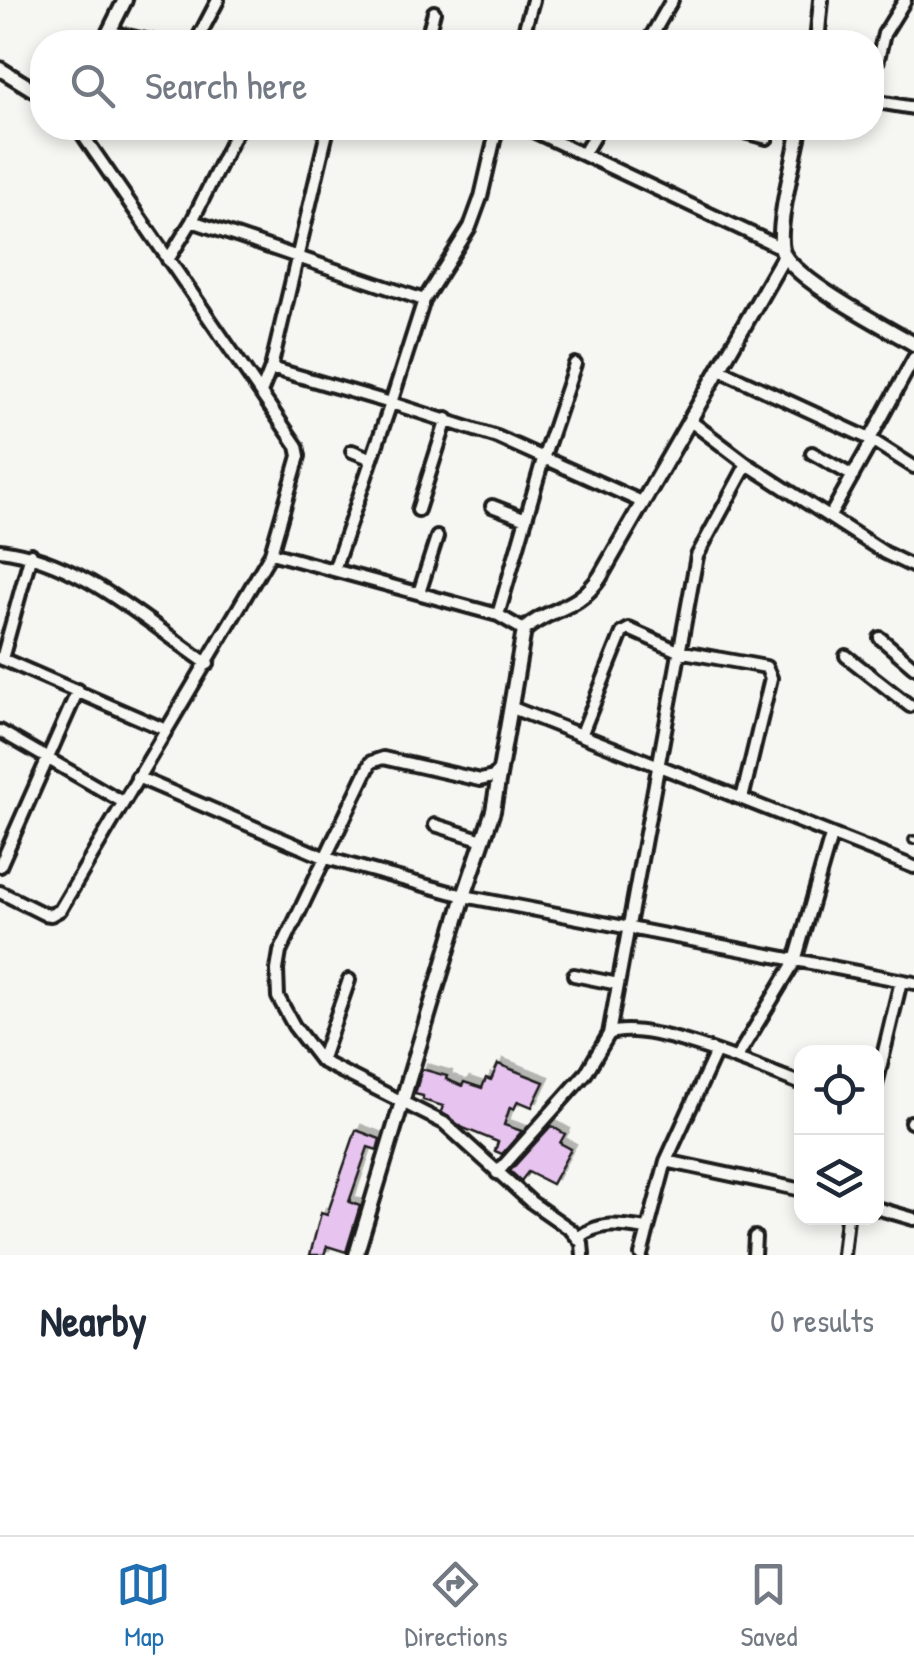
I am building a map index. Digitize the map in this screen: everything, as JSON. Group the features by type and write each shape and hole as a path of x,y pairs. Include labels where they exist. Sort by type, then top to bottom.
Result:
{"street":[{"path":"110,30 125,0"},
{"path":"202,30 218,0"},
{"path":"524,30 533,0"},
{"path":"655,30 672,0"},
{"path":"818,30 821,0"},
{"path":"884,34 904,1 888,0"},
{"path":"429,30 434,12"},
{"path":"0,68 30,87"},
{"path":"884,102 914,108"},
{"path":"0,892 44,914 60,910 271,553 299,453 86,140"},
{"path":"168,260 232,140"},
{"path":"261,393 271,368 325,140"},
{"path":"334,570 424,300 470,228 494,140"},
{"path":"554,140 783,252 812,282 914,344"},
{"path":"584,153 592,140"},
{"path":"356,1255 483,840 502,767 524,630 584,597 608,564 718,369 783,252 782,230 798,140"},
{"path":"192,221 424,300"},
{"path":"830,516 914,358"},
{"path":"498,615 575,364"},
{"path":"271,368 447,419 544,456 642,502"},
{"path":"718,369 871,440 914,467"},
{"path":"692,415 747,464 885,553 914,567"},
{"path":"418,510 447,419"},
{"path":"352,451 372,459"},
{"path":"812,453 852,476"},
{"path":"497,1173 586,1073 609,1034 699,551 747,464"},
{"path":"492,506 526,519"},
{"path":"419,593 437,536"},
{"path":"0,550 31,554 82,577 208,664"},
{"path":"271,553 498,615 524,630"},
{"path":"31,554 1,658 166,730"},
{"path":"582,733 622,633 632,629 678,650 766,667 771,673 742,798"},
{"path":"880,638 914,667"},
{"path":"846,656 913,704"},
{"path":"0,866 78,690"},
{"path":"510,707 914,868"},
{"path":"0,731 123,802"},
{"path":"502,767 493,776 480,780 384,758 371,762 280,952 276,986 294,1026 321,1062 444,1123 497,1173 578,1237 583,1255"},
{"path":"137,778 326,858 464,896 911,982 884,1061"},
{"path":"435,825 483,840"},
{"path":"736,1059 795,961 831,836"},
{"path":"574,975 618,984"},
{"path":"321,1062 348,980"},
{"path":"609,1034 620,1030 650,1032 794,1081"},
{"path":"641,1255 666,1161 715,1054"},
{"path":"666,1161 794,1188"},
{"path":"884,1210 914,1219"},
{"path":"578,1237 609,1224 647,1229"},
{"path":"843,1255 846,1225"},
{"path":"754,1255 755,1237"}],"building":[{"path":"498,1064 544,1082 532,1107 518,1101 514,1109 510,1107 504,1125 522,1131 502,1154 495,1151 498,1142 463,1128 441,1112 443,1106 415,1094 422,1069 447,1076 446,1079 462,1086 464,1082 482,1088 486,1078 491,1080"},
{"path":"551,1126 565,1134 560,1143 571,1149 552,1184 528,1172 521,1181 510,1171"},
{"path":"356,1130 380,1139 377,1150 368,1147 349,1202 360,1206 346,1252 327,1246 324,1255 310,1255 321,1213 327,1215"}]}
